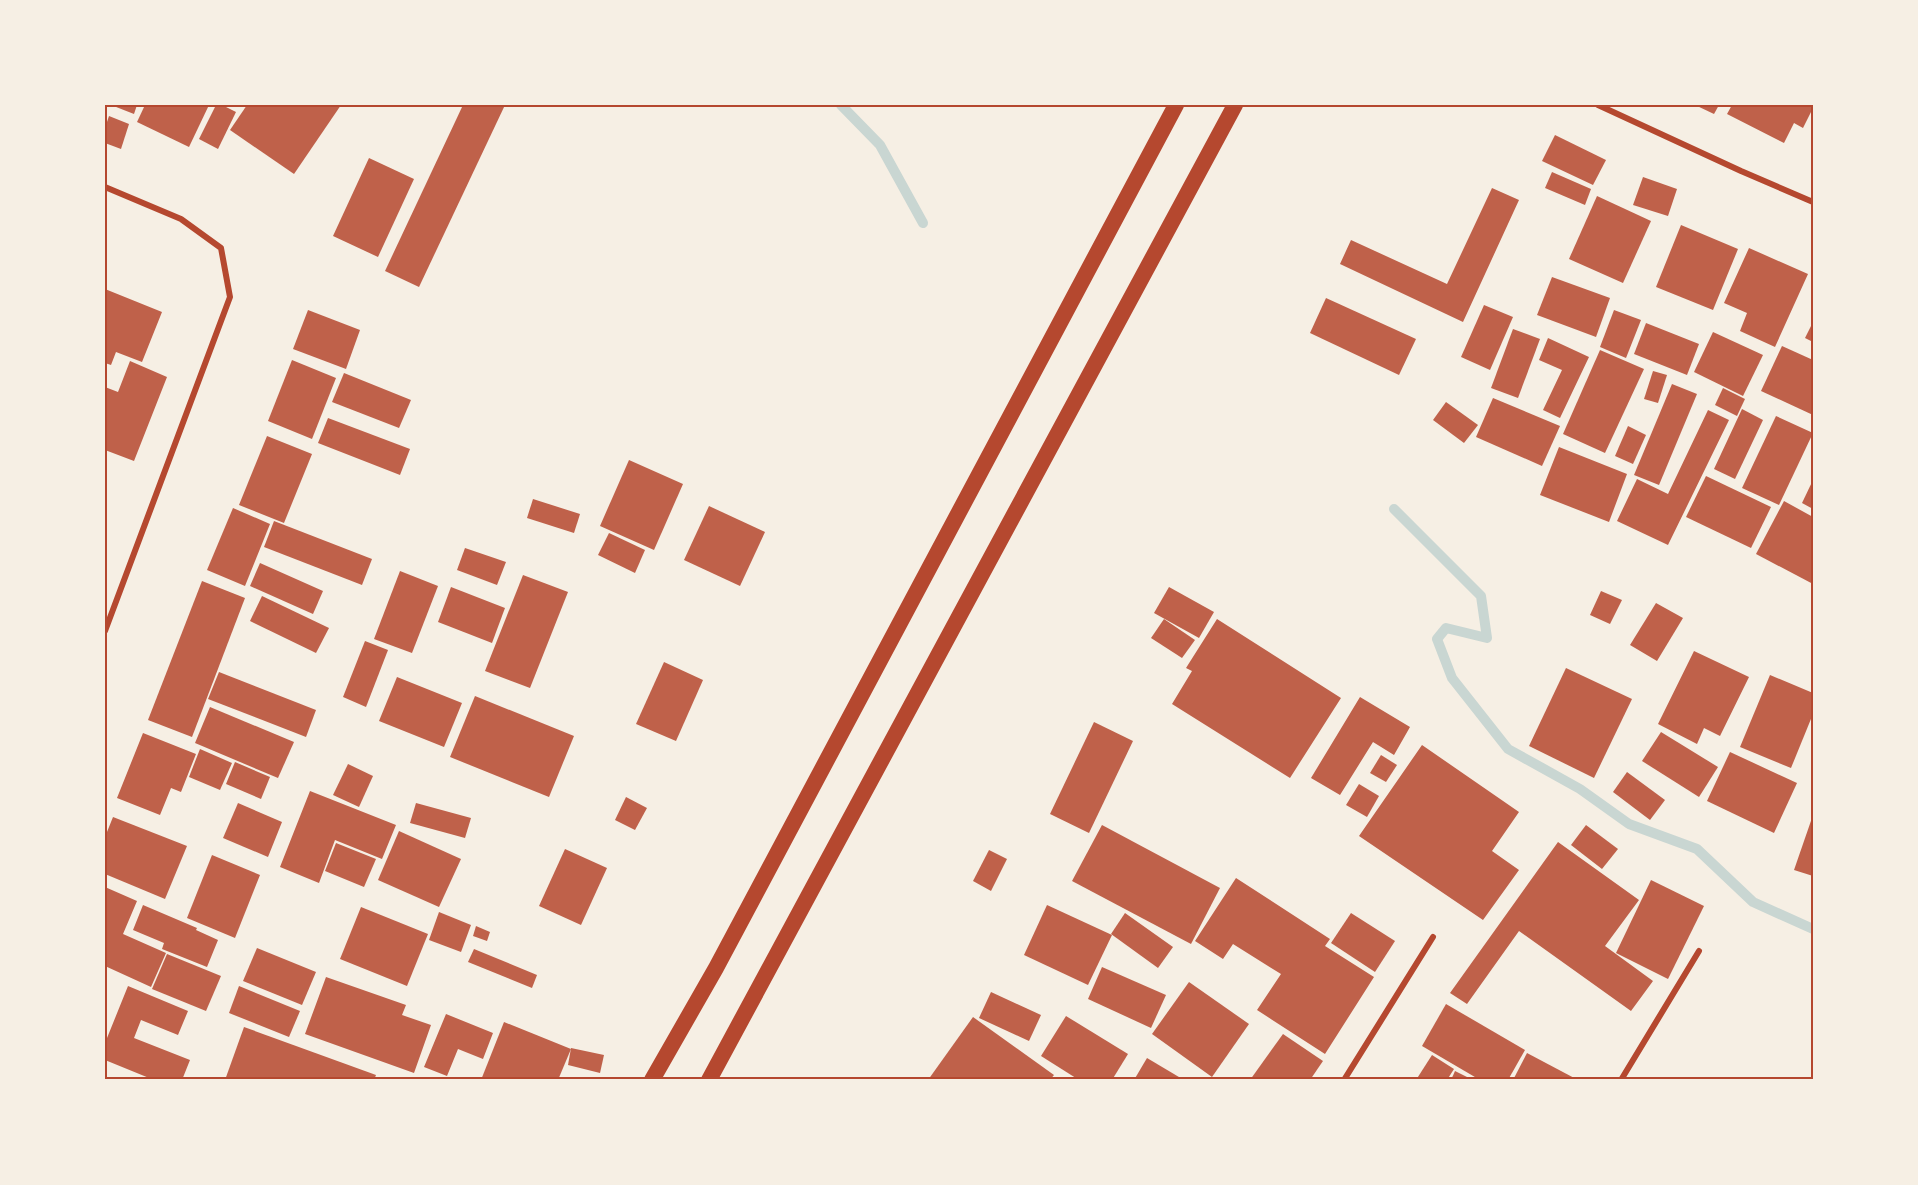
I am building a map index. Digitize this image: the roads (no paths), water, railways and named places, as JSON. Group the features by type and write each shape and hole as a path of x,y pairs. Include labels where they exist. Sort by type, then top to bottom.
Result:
{"highway":[{"path":"652,1080 716,968 1176,105"},
{"path":"709,1080 1235,105"}],"street":[{"path":"1598,105 1813,202"},
{"path":"105,188 181,219 221,248 230,297 105,631"},
{"path":"1344,1080 1433,937"},
{"path":"1621,1080 1699,951"}],"waterway":[{"path":"841,105 880,145 923,223"},
{"path":"1394,509 1481,596 1487,638 1446,628 1437,639 1452,678 1508,749 1580,789 1629,824 1697,849 1753,902 1813,929"}]}
